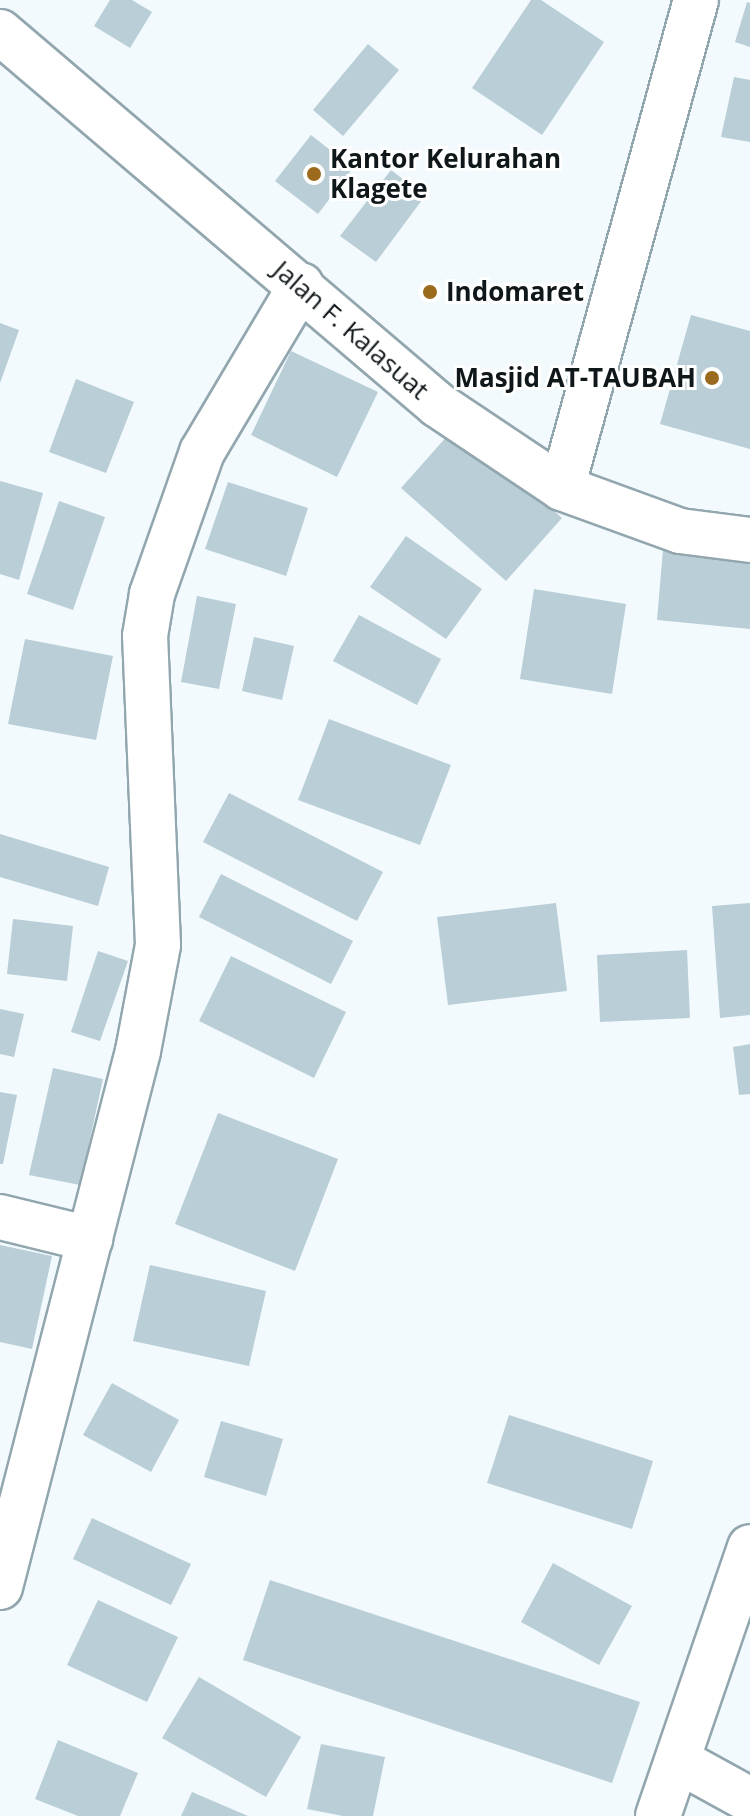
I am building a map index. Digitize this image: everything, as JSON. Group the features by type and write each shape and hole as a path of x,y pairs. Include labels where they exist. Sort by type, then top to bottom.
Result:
{"street":[{"path":"562,488 696,0"},
{"name":"Jalan F. Kalasuat","path":"0,32 301,285 438,405 562,488 680,531 750,540"},
{"path":"0,1587 138,1051 158,945 145,636 152,594 202,452 301,285"},
{"path":"0,1217 90,1239"},
{"path":"658,1816 750,1547"},
{"path":"679,1761 750,1800"}],"building":[{"path":"110,0 132,0 152,12 130,48 94,26"},
{"path":"531,0 541,0 604,42 542,135 472,88"},
{"path":"747,2 750,3 750,47 735,42"},
{"path":"368,44 399,70 343,136 313,110"},
{"path":"734,77 750,80 750,142 721,137"},
{"name":"Kantor Kelurahan Klagete","path":"311,135 353,168 318,214 275,181"},
{"path":"391,170 425,196 376,262 340,236"},
{"name":"Masjid AT-TAUBAH","path":"691,315 750,331 750,449 660,424"},
{"path":"0,323 19,330 0,383"},
{"path":"291,351 378,392 337,477 251,435"},
{"path":"76,379 134,402 106,473 49,452"},
{"path":"457,425 562,518 506,581 401,488"},
{"path":"0,481 43,493 19,580 0,574"},
{"path":"228,482 308,508 286,576 205,549"},
{"path":"59,501 105,517 73,610 27,594"},
{"path":"406,536 482,589 446,639 370,587"},
{"path":"664,538 750,546 750,629 657,620"},
{"path":"534,589 626,604 612,694 520,679"},
{"path":"197,596 236,604 219,689 181,682"},
{"path":"359,615 441,659 417,705 333,661"},
{"path":"254,637 294,646 282,700 242,691"},
{"path":"25,639 113,656 96,740 8,724"},
{"path":"329,719 451,765 420,845 298,800"},
{"path":"229,793 383,872 357,921 203,842"},
{"path":"0,834 109,867 98,906 0,877"},
{"path":"221,874 353,941 331,984 199,917"},
{"path":"556,903 567,991 448,1005 437,917"},
{"path":"750,903 750,1015 720,1018 712,906"},
{"path":"13,919 73,926 67,981 7,974"},
{"path":"687,950 690,1018 600,1022 597,955"},
{"path":"98,951 128,961 100,1041 71,1032"},
{"path":"231,956 346,1012 314,1078 199,1021"},
{"path":"0,1009 24,1014 14,1057 0,1054"},
{"path":"750,1044 750,1094 739,1095 733,1047"},
{"path":"53,1068 103,1079 80,1185 29,1175"},
{"path":"0,1092 17,1095 3,1164 0,1164"},
{"path":"218,1113 338,1159 295,1271 175,1224"},
{"path":"0,1245 52,1256 32,1349 0,1342"},
{"path":"150,1265 266,1291 249,1366 133,1341"},
{"path":"112,1383 179,1420 151,1472 83,1435"},
{"path":"509,1415 653,1461 632,1529 487,1483"},
{"path":"221,1421 283,1439 266,1496 204,1477"},
{"path":"92,1518 191,1564 171,1605 73,1559"},
{"path":"553,1563 632,1606 599,1665 521,1622"},
{"path":"270,1580 640,1702 612,1783 243,1660"},
{"path":"98,1600 178,1637 147,1702 67,1665"},
{"path":"199,1677 301,1737 266,1797 162,1738"},
{"path":"58,1740 138,1773 120,1816 78,1816 35,1799"},
{"path":"321,1744 385,1757 373,1816 343,1816 307,1809"},
{"path":"192,1792 248,1816 181,1816"}],"place":[{"name":"Kantor Kelurahan Klagete","path":"314,174"},
{"name":"Indomaret","path":"430,292"},
{"name":"Masjid AT-TAUBAH","path":"712,378"}]}
